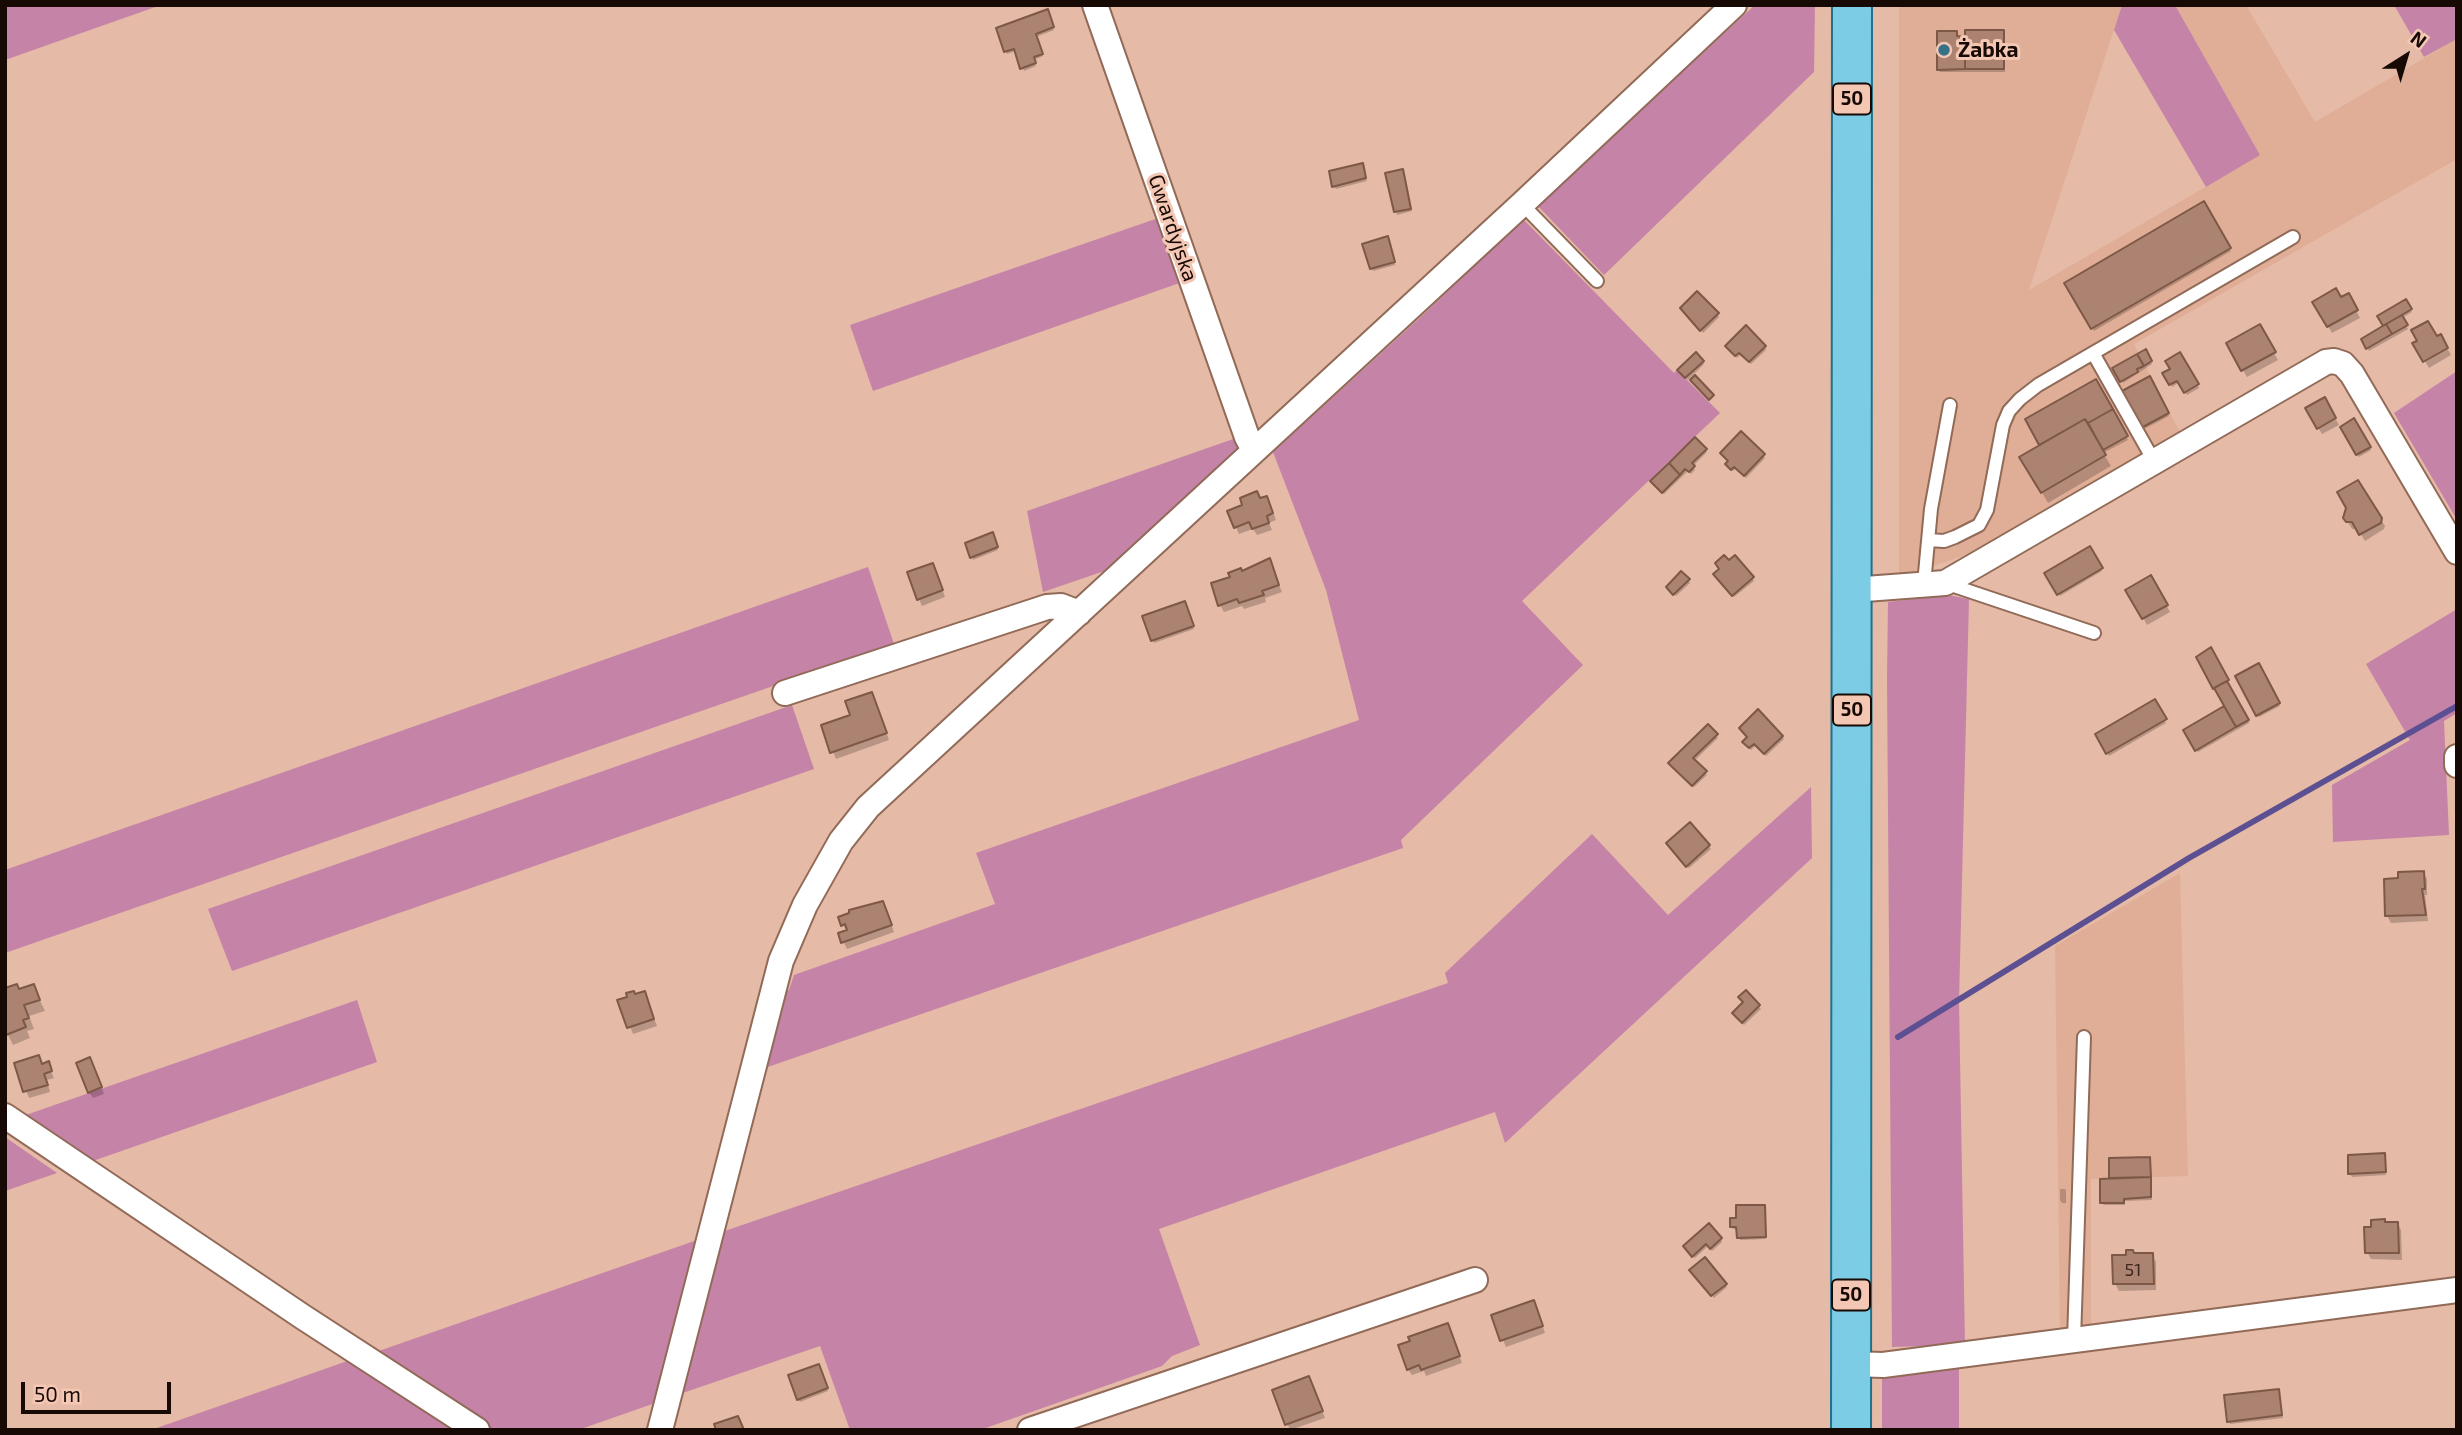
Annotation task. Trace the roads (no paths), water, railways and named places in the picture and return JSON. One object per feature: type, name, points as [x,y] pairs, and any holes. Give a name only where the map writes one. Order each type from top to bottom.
[{"type":"main road","name":"50","points":[[1851,1430],[1852,5]]},
{"type":"street","name":"Gwardyjska","points":[[1095,5],[1247,438],[1254,450]]},
{"type":"street","points":[[660,1430],[781,961],[805,905],[841,841],[869,807],[1734,5]]},
{"type":"street","points":[[1852,590],[1934,583],[2326,362],[2334,361],[2343,364],[2352,374],[2457,552]]},
{"type":"street","points":[[785,694],[1047,607],[1061,606],[1079,613]]},
{"type":"street","points":[[2457,757],[2457,765]]},
{"type":"street","points":[[5,1116],[303,1317],[477,1430]]},
{"type":"street","points":[[1030,1430],[1475,1280]]},
{"type":"street","points":[[1851,1364],[1883,1365],[2457,1290]]},
{"type":"lane","points":[[1522,204],[1597,281]]},
{"type":"lane","points":[[1928,540],[1944,541],[1979,525],[1987,510],[2003,425],[2009,411],[2038,384],[2293,237]]},
{"type":"lane","points":[[2094,352],[2154,461]]},
{"type":"lane","points":[[1950,405],[1928,540],[1934,583],[2094,633]]},
{"type":"lane","points":[[2074,1340],[2084,1037]]},
{"type":"waterway","points":[[1898,1037],[2189,858],[2457,706]]},
{"type":"place","name":"Żabka","points":[[1944,50]]}]
